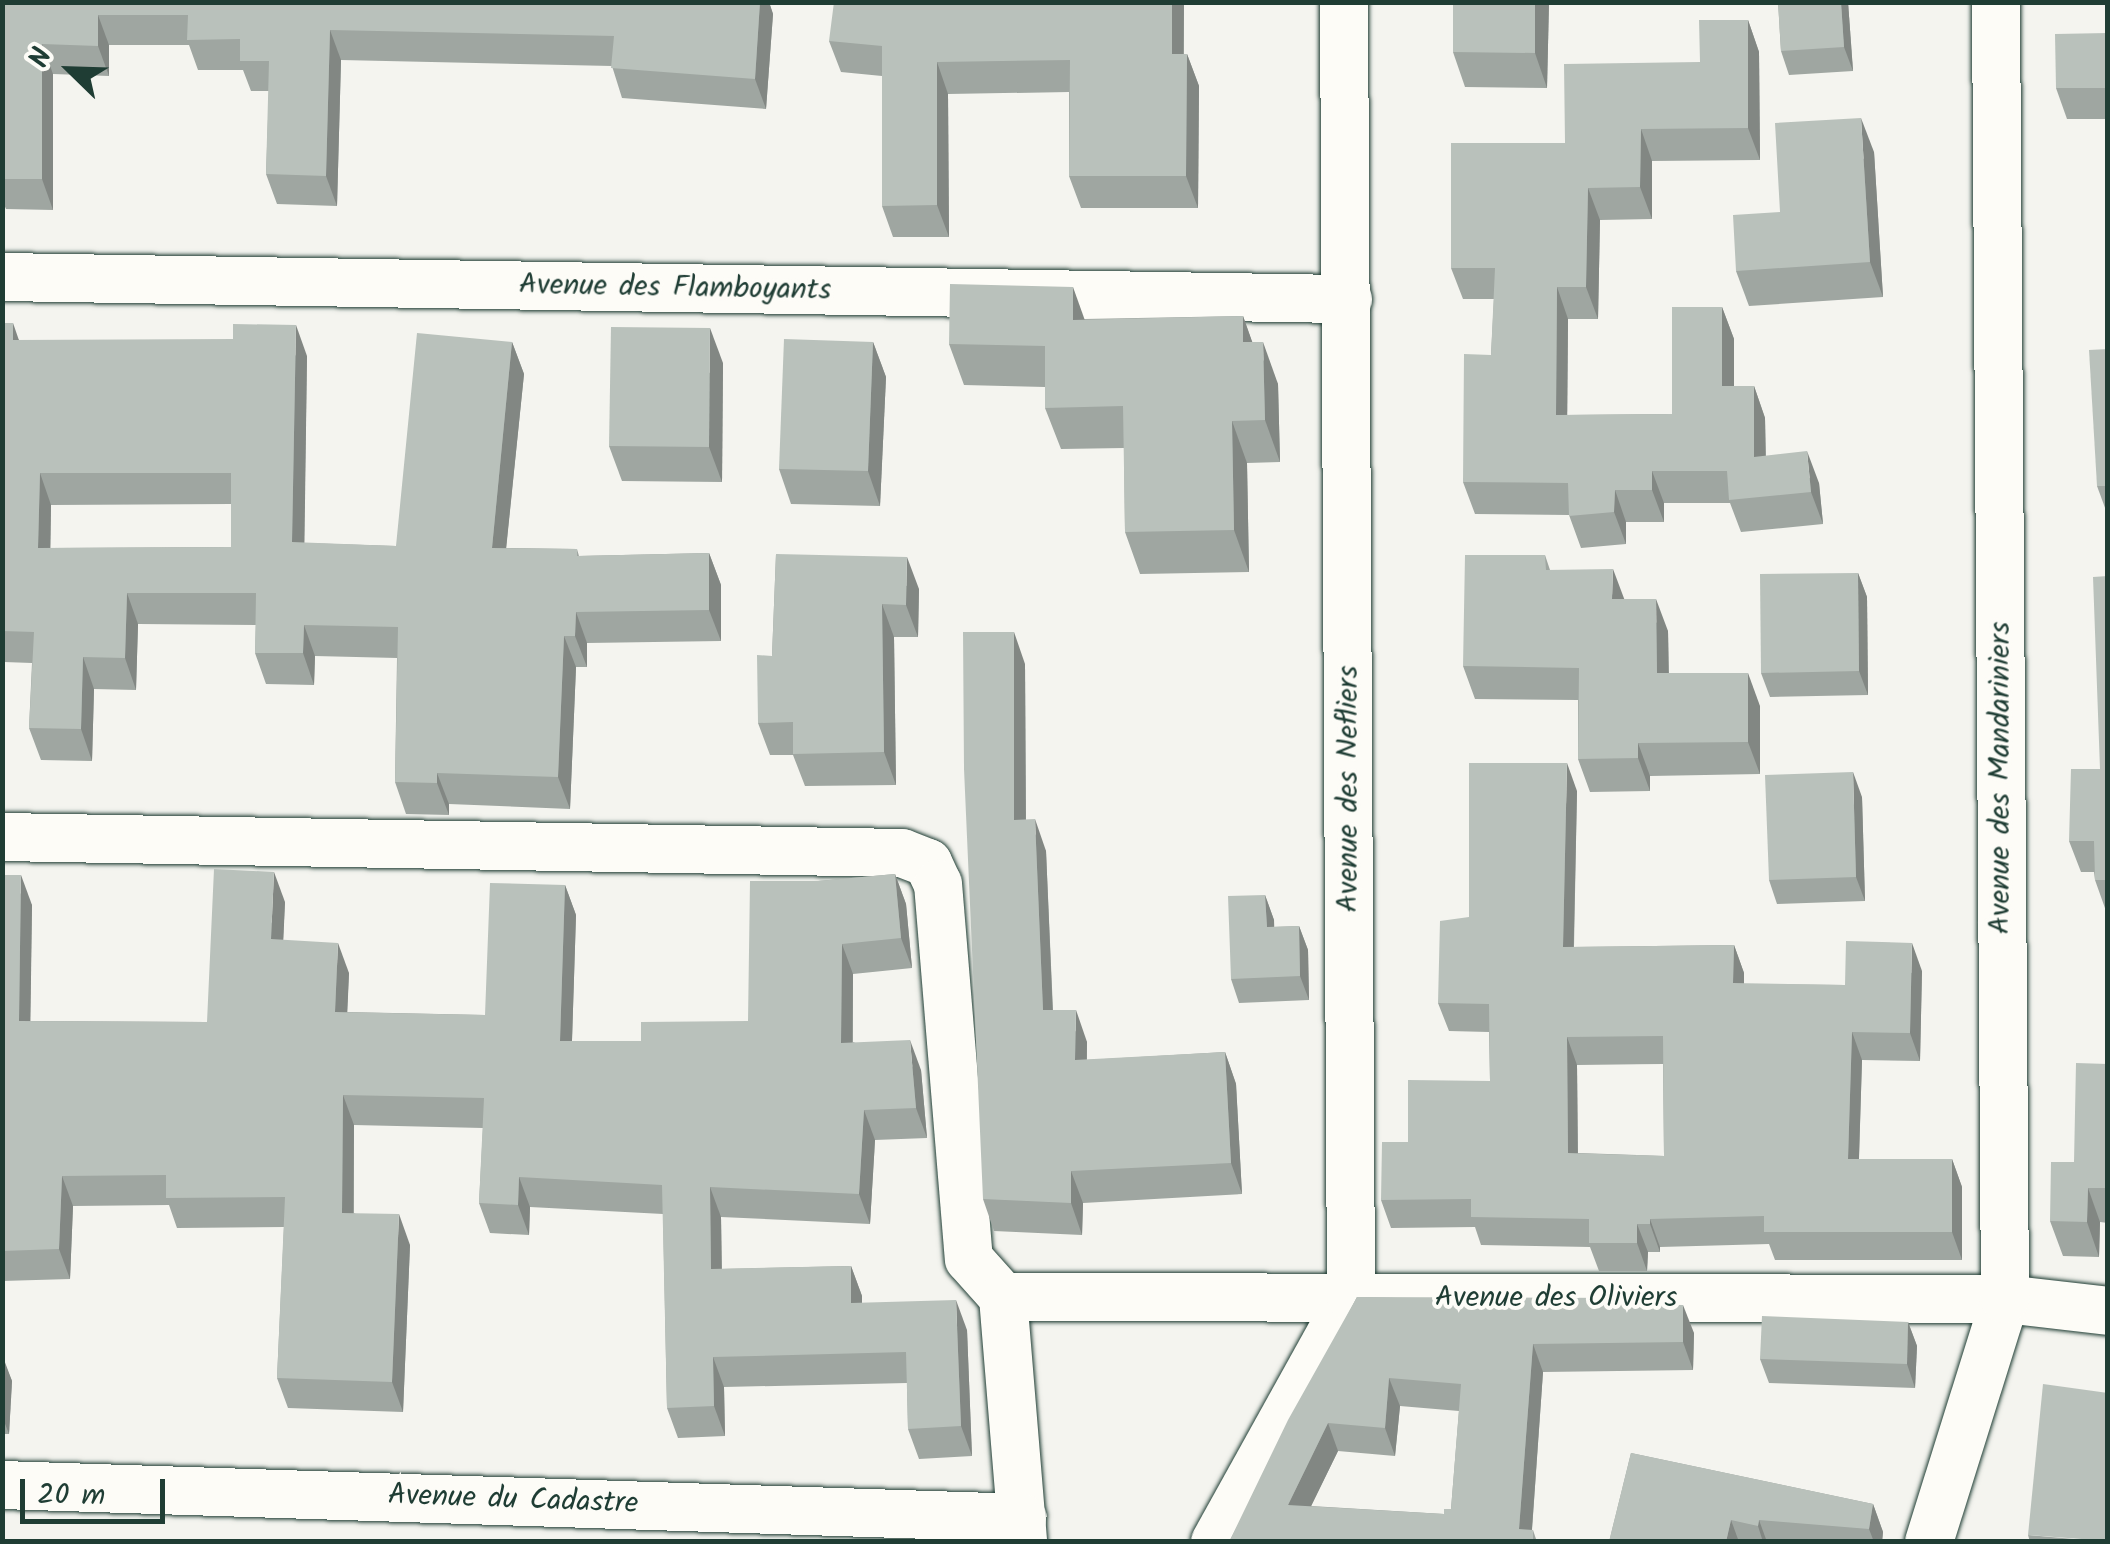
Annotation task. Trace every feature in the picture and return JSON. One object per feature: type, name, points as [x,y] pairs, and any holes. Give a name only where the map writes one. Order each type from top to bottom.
[{"type":"street","name":"Avenue des Nefliers","points":[[1215,1542],[1351,1297],[1344,2]]},
{"type":"street","name":"Avenue des Mandariniers","points":[[1930,1542],[2005,1299],[1996,2]]},
{"type":"street","name":"Avenue des Flamboyants","points":[[2,277],[1348,298]]},
{"type":"street","points":[[2,837],[902,853],[920,858],[933,871],[938,884],[970,1259],[1004,1297],[1023,1530]]},
{"type":"street","name":"Avenue des Oliviers","points":[[1004,1297],[2005,1299],[2108,1311]]},
{"type":"street","name":"Avenue du Cadastre","points":[[2,1485],[1023,1530]]},
{"type":"building","points":[[2,2],[760,2],[755,79],[611,68],[614,36],[330,30],[326,176],[266,174],[269,61],[240,61],[240,39],[187,40],[188,15],[98,15],[98,46],[42,44],[42,179],[2,179]]},
{"type":"building","points":[[834,2],[1172,2],[1172,54],[1187,54],[1186,176],[1069,176],[1070,60],[937,62],[937,205],[882,206],[882,46],[829,41]]},
{"type":"building","points":[[1453,2],[1535,2],[1535,53],[1453,52]]},
{"type":"building","points":[[1778,2],[1841,2],[1844,47],[1781,51]]},
{"type":"building","points":[[1699,20],[1748,20],[1748,128],[1641,129],[1640,187],[1588,188],[1586,287],[1557,287],[1556,415],[1672,414],[1672,307],[1722,307],[1722,386],[1754,386],[1754,457],[1807,451],[1811,492],[1729,500],[1727,471],[1652,471],[1652,490],[1615,490],[1614,512],[1569,516],[1568,483],[1463,482],[1464,354],[1491,355],[1495,268],[1451,268],[1451,143],[1565,143],[1564,64],[1700,62]]},
{"type":"building","points":[[2108,33],[2108,88],[2056,88],[2055,34]]},
{"type":"building","points":[[1861,118],[1870,262],[1736,271],[1733,215],[1780,212],[1775,123]]},
{"type":"building","points":[[950,284],[1073,287],[1073,320],[1243,316],[1243,342],[1263,342],[1265,420],[1232,421],[1234,530],[1125,532],[1123,406],[1045,408],[1045,346],[949,344]]},
{"type":"building","points":[[2,323],[13,323],[13,340],[233,339],[233,324],[296,325],[292,542],[396,546],[417,333],[512,342],[492,548],[577,549],[577,556],[709,553],[709,610],[576,612],[575,636],[564,636],[558,777],[437,773],[437,783],[395,782],[398,627],[304,625],[303,653],[255,653],[256,593],[127,593],[125,658],[83,657],[81,729],[29,728],[34,632],[2,631]],"holes":[[[40,473],[231,473],[231,547],[38,548]]]},
{"type":"building","points":[[611,327],[710,328],[709,447],[609,446]]},
{"type":"building","points":[[784,339],[873,342],[868,471],[779,469]]},
{"type":"building","points":[[2108,349],[2108,486],[2097,486],[2089,350]]},
{"type":"building","points":[[776,554],[907,557],[906,605],[882,604],[884,752],[793,754],[793,722],[758,723],[757,655],[772,656]]},
{"type":"building","points":[[1465,555],[1545,555],[1546,570],[1613,569],[1612,599],[1656,599],[1657,673],[1748,673],[1748,742],[1638,743],[1638,758],[1578,759],[1579,668],[1463,666]]},
{"type":"building","points":[[1858,573],[1859,671],[1761,673],[1760,574]]},
{"type":"building","points":[[2108,576],[2108,880],[2095,880],[2094,841],[2069,841],[2071,769],[2100,769],[2093,577]]},
{"type":"building","points":[[963,632],[1014,632],[1014,820],[1035,819],[1043,1010],[1076,1010],[1075,1060],[1225,1052],[1231,1163],[1071,1171],[1071,1203],[983,1199],[964,769]]},
{"type":"building","points":[[1469,763],[1567,763],[1563,947],[1734,945],[1733,983],[1845,985],[1846,941],[1912,943],[1910,1033],[1852,1032],[1848,1159],[1952,1159],[1952,1232],[1764,1232],[1764,1216],[1650,1219],[1650,1224],[1637,1224],[1637,1243],[1589,1243],[1589,1219],[1471,1217],[1471,1199],[1381,1200],[1382,1142],[1408,1142],[1408,1080],[1490,1081],[1489,1004],[1438,1003],[1440,921],[1469,917]],"holes":[[[1663,1036],[1664,1156],[1568,1153],[1567,1037]]]},
{"type":"building","points":[[1853,772],[1856,877],[1769,880],[1765,775]]},
{"type":"building","points":[[214,869],[274,872],[271,939],[338,943],[335,1012],[485,1015],[490,883],[565,885],[560,1041],[641,1041],[641,1022],[748,1021],[750,881],[818,881],[895,874],[901,938],[842,944],[841,1043],[910,1040],[916,1108],[864,1110],[859,1194],[710,1187],[711,1269],[851,1266],[851,1303],[956,1300],[961,1426],[908,1429],[906,1352],[713,1357],[714,1406],[667,1408],[662,1185],[519,1177],[518,1205],[479,1203],[484,1098],[343,1095],[342,1213],[399,1214],[392,1382],[277,1378],[285,1197],[166,1198],[166,1175],[62,1176],[59,1249],[2,1251],[2,875],[21,875],[19,1021],[207,1022]]},
{"type":"building","points":[[1265,895],[1267,927],[1299,926],[1300,976],[1231,979],[1228,896]]},
{"type":"building","points":[[2076,1063],[2108,1064],[2108,1188],[2088,1188],[2087,1222],[2050,1221],[2051,1162],[2074,1162]]},
{"type":"building","points":[[1357,1297],[1636,1298],[1635,1304],[1683,1305],[1683,1342],[1533,1344],[1519,1529],[1533,1530],[1533,1542],[1229,1542],[1288,1420]],"holes":[[[1389,1378],[1461,1384],[1451,1509],[1444,1509],[1444,1514],[1288,1505],[1328,1423],[1385,1428]]]},
{"type":"building","points":[[1762,1316],[1908,1322],[1907,1364],[1760,1359]]},
{"type":"building","points":[[2043,1384],[2108,1393],[2108,1541],[2028,1535]]},
{"type":"building","points":[[1631,1453],[1873,1504],[1869,1529],[1759,1520],[1758,1526],[1731,1520],[1726,1542],[1609,1542]]}]
